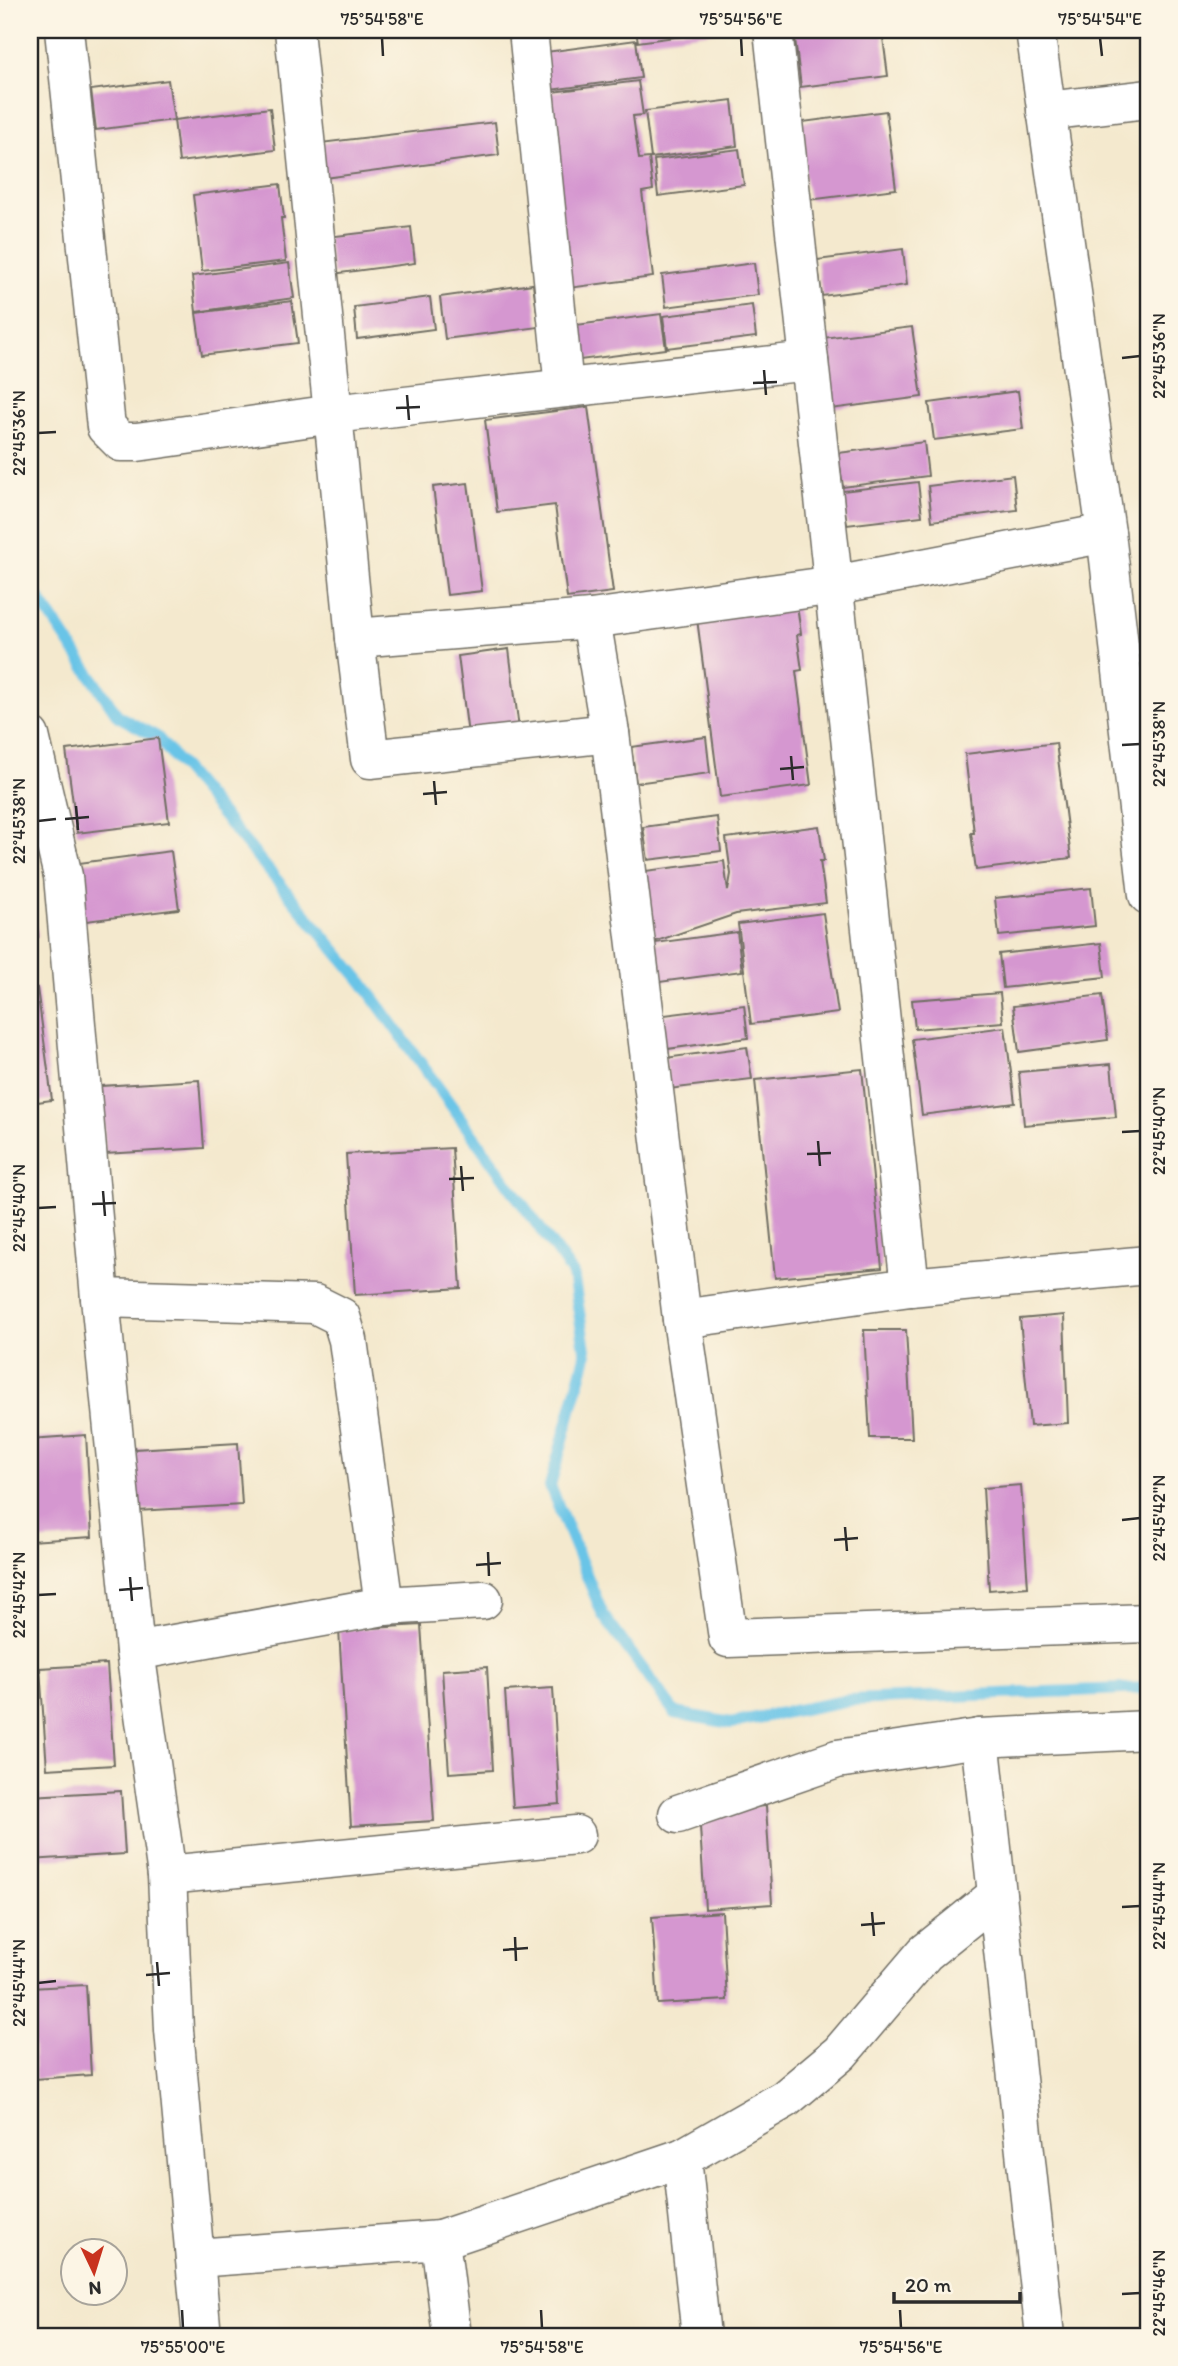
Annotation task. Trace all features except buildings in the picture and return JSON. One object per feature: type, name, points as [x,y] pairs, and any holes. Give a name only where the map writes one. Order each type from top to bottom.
[{"type":"street","points":[[64,30],[106,427],[121,442],[137,443],[333,414],[809,361]]},
{"type":"street","points":[[294,30],[355,638],[370,760],[610,733]]},
{"type":"street","points":[[528,30],[564,388]]},
{"type":"street","points":[[773,30],[910,1287]]},
{"type":"street","points":[[1035,30],[1107,533],[1148,895]]},
{"type":"street","points":[[1046,111],[1148,99]]},
{"type":"street","points":[[355,638],[591,619],[835,585],[1107,533]]},
{"type":"street","points":[[591,619],[610,733],[682,1319],[728,1638],[1148,1623]]},
{"type":"street","points":[[30,736],[63,876],[100,1298],[135,1651],[167,1875],[174,2030],[202,2336]]},
{"type":"street","points":[[682,1319],[910,1287],[1148,1265]]},
{"type":"street","points":[[100,1298],[315,1304],[341,1317],[348,1340],[384,1606]]},
{"type":"street","points":[[135,1651],[384,1606],[483,1600]]},
{"type":"street","points":[[678,1814],[837,1759],[980,1738],[1148,1730]]},
{"type":"street","points":[[980,1738],[1045,2336]]},
{"type":"street","points":[[167,1875],[576,1835]]},
{"type":"street","points":[[195,2258],[440,2239],[681,2158],[785,2099],[840,2053],[925,1953],[997,1895]]},
{"type":"street","points":[[681,2158],[701,2336]]},
{"type":"street","points":[[440,2239],[452,2336]]},
{"type":"waterway","points":[[30,585],[118,716],[157,737],[362,982],[573,1274],[586,1356],[550,1486],[603,1615],[675,1713],[731,1723],[849,1700],[1148,1688]]}]
